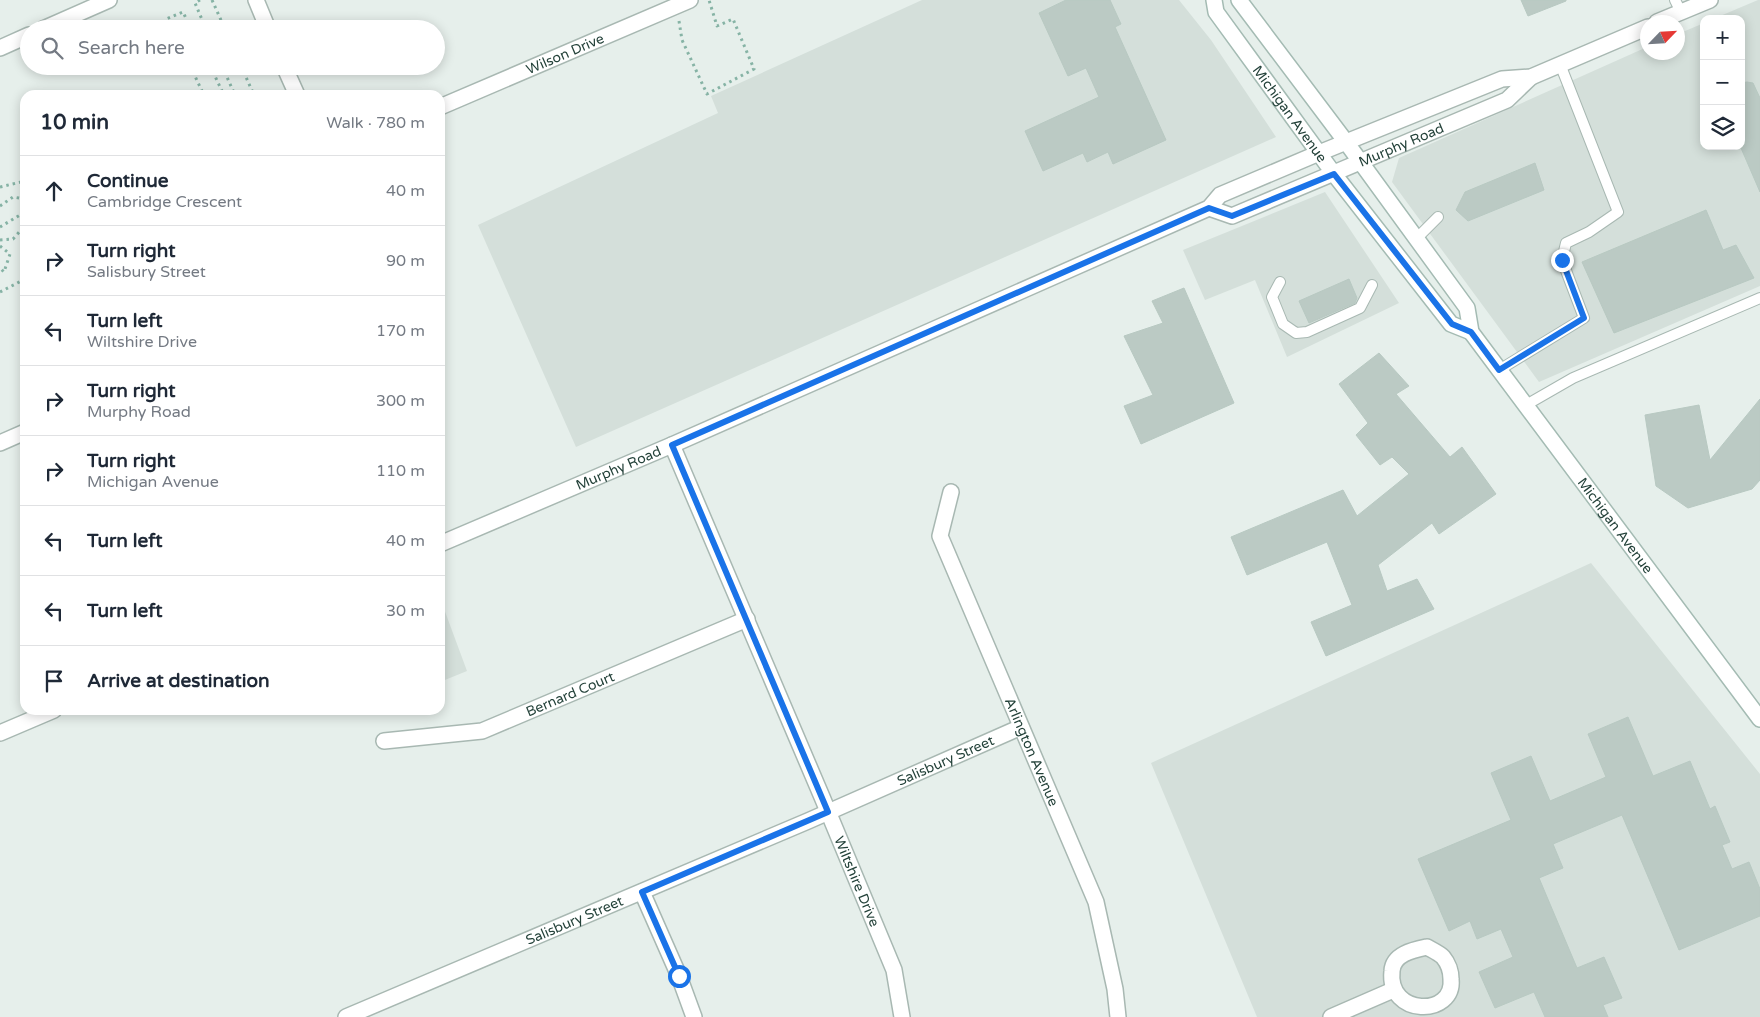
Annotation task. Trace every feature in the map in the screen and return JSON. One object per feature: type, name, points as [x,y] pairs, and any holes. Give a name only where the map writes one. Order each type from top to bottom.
[{"type":"street","points":[[63,20],[108,0]]},
{"type":"street","points":[[256,0],[264,20]]},
{"type":"street","name":"Michigan Avenue","points":[[1214,0],[1216,12],[1334,174],[1452,324],[1471,332]]},
{"type":"street","name":"Michigan Avenue","points":[[1239,0],[1346,142],[1467,308],[1471,332],[1759,716]]},
{"type":"street","points":[[1666,15],[1678,6],[1710,0]]},
{"type":"street","name":"Wilson Drive","points":[[445,105],[683,3]]},
{"type":"street","name":"Murphy Road","points":[[445,542],[672,445],[1209,208],[1220,195],[1502,79],[1531,76],[1640,30]]},
{"type":"street","points":[[0,48],[20,39]]},
{"type":"street","points":[[288,75],[295,90]]},
{"type":"street","name":"Murphy Road","points":[[1209,208],[1232,216],[1507,100],[1531,76]]},
{"type":"street","points":[[0,443],[20,434]]},
{"type":"street","name":"Wiltshire Drive","points":[[672,445],[894,970],[902,1017]]},
{"type":"street","name":"Arlington Avenue","points":[[951,492],[940,536],[1096,902],[1115,989],[1118,1017]]},
{"type":"street","name":"Bernard Court","points":[[384,741],[482,731],[747,619]]},
{"type":"street","points":[[0,733],[42,715]]},
{"type":"street","name":"Salisbury Street","points":[[346,1017],[642,892],[1021,727]]},
{"type":"street","points":[[642,892],[679,976],[694,1017]]},
{"type":"street","points":[[1427,947],[1443,957],[1450,971],[1452,984],[1448,997],[1441,1004],[1439,1011],[1413,1009],[1399,999],[1393,990],[1392,969],[1401,955],[1412,950],[1427,947]]},
{"type":"street","points":[[1331,1017],[1365,1010],[1393,990]]},
{"type":"lane","points":[[1499,370],[1584,318],[1562,260],[1566,243],[1589,232],[1618,212],[1560,64]]},
{"type":"lane","points":[[1416,239],[1438,217]]},
{"type":"lane","points":[[1280,282],[1272,297],[1283,324],[1296,333],[1307,332],[1360,308],[1372,285]]},
{"type":"lane","points":[[1526,405],[1573,378],[1760,298]]},
{"type":"path","points":[[200,0],[195,3],[202,20]]},
{"type":"path","points":[[212,0],[221,20]]},
{"type":"path","points":[[683,3],[682,40],[707,94],[754,69],[733,19],[717,26],[709,0]]},
{"type":"path","points":[[166,20],[183,12],[187,20]]},
{"type":"path","points":[[194,75],[202,90]]},
{"type":"path","points":[[214,75],[222,90]]},
{"type":"path","points":[[226,75],[233,90]]},
{"type":"path","points":[[245,75],[252,90]]},
{"type":"path","points":[[0,187],[20,182]]},
{"type":"path","points":[[0,206],[13,197],[20,198]]},
{"type":"path","points":[[0,227],[20,216]]},
{"type":"path","points":[[0,240],[13,239],[20,231]]},
{"type":"path","points":[[0,246],[10,254],[4,272],[0,268]]},
{"type":"path","points":[[0,292],[20,282]]},
{"type":"shaded area","points":[[922,0],[1179,0],[1211,40],[1276,137],[576,447],[478,225],[718,113],[711,96]]},
{"type":"shaded area","points":[[1760,0],[1760,286],[1539,382],[1392,182],[1399,158],[1640,50],[1640,60],[1685,60],[1685,31],[1700,25],[1700,150],[1745,150],[1745,15],[1722,15]]},
{"type":"shaded area","points":[[1325,192],[1399,303],[1287,357],[1255,280],[1205,300],[1183,250]]},
{"type":"shaded area","points":[[1591,563],[1760,774],[1760,1017],[1257,1017],[1151,763]]},
{"type":"shaded area","points":[[445,612],[467,671],[445,680]]},
{"type":"building","points":[[1066,0],[1110,0],[1121,24],[1115,27],[1166,140],[1113,164],[1108,152],[1087,162],[1083,153],[1043,171],[1025,131],[1099,97],[1086,68],[1068,76],[1039,13]]},
{"type":"building","points":[[1521,0],[1566,0],[1566,1],[1528,16]]},
{"type":"building","points":[[1745,82],[1753,83],[1760,98],[1760,192],[1742,150],[1745,150]]},
{"type":"building","points":[[1535,163],[1544,190],[1468,221],[1456,210],[1465,192]]},
{"type":"building","points":[[1706,210],[1723,250],[1736,245],[1754,278],[1614,333],[1582,262]]},
{"type":"building","points":[[1349,279],[1357,298],[1355,303],[1309,323],[1299,301]]},
{"type":"building","points":[[1184,288],[1234,403],[1141,444],[1124,406],[1153,395],[1124,336],[1163,323],[1152,301]]},
{"type":"building","points":[[1379,353],[1409,386],[1396,394],[1450,457],[1462,447],[1496,494],[1439,534],[1432,523],[1378,565],[1387,591],[1417,579],[1434,609],[1326,656],[1311,622],[1352,605],[1327,542],[1247,575],[1231,537],[1343,490],[1357,516],[1409,474],[1392,457],[1380,465],[1356,435],[1368,423],[1339,384]]},
{"type":"building","points":[[1760,399],[1760,480],[1752,489],[1688,508],[1656,486],[1645,415],[1699,405],[1710,460]]},
{"type":"building","points":[[1628,717],[1653,776],[1690,761],[1710,809],[1715,806],[1730,842],[1722,845],[1732,869],[1749,862],[1760,889],[1760,916],[1679,950],[1622,815],[1553,844],[1563,868],[1539,878],[1577,968],[1604,957],[1622,998],[1603,1005],[1608,1017],[1545,1017],[1534,992],[1495,1008],[1479,972],[1513,957],[1501,929],[1477,939],[1470,921],[1449,931],[1418,859],[1511,820],[1491,773],[1531,756],[1550,801],[1606,777],[1588,734]]},
{"type":"route","points":[[679,976],[642,892],[828,812],[672,445],[1209,208],[1232,216],[1334,174],[1452,324],[1471,332],[1499,370],[1584,318],[1562,260]]}]
